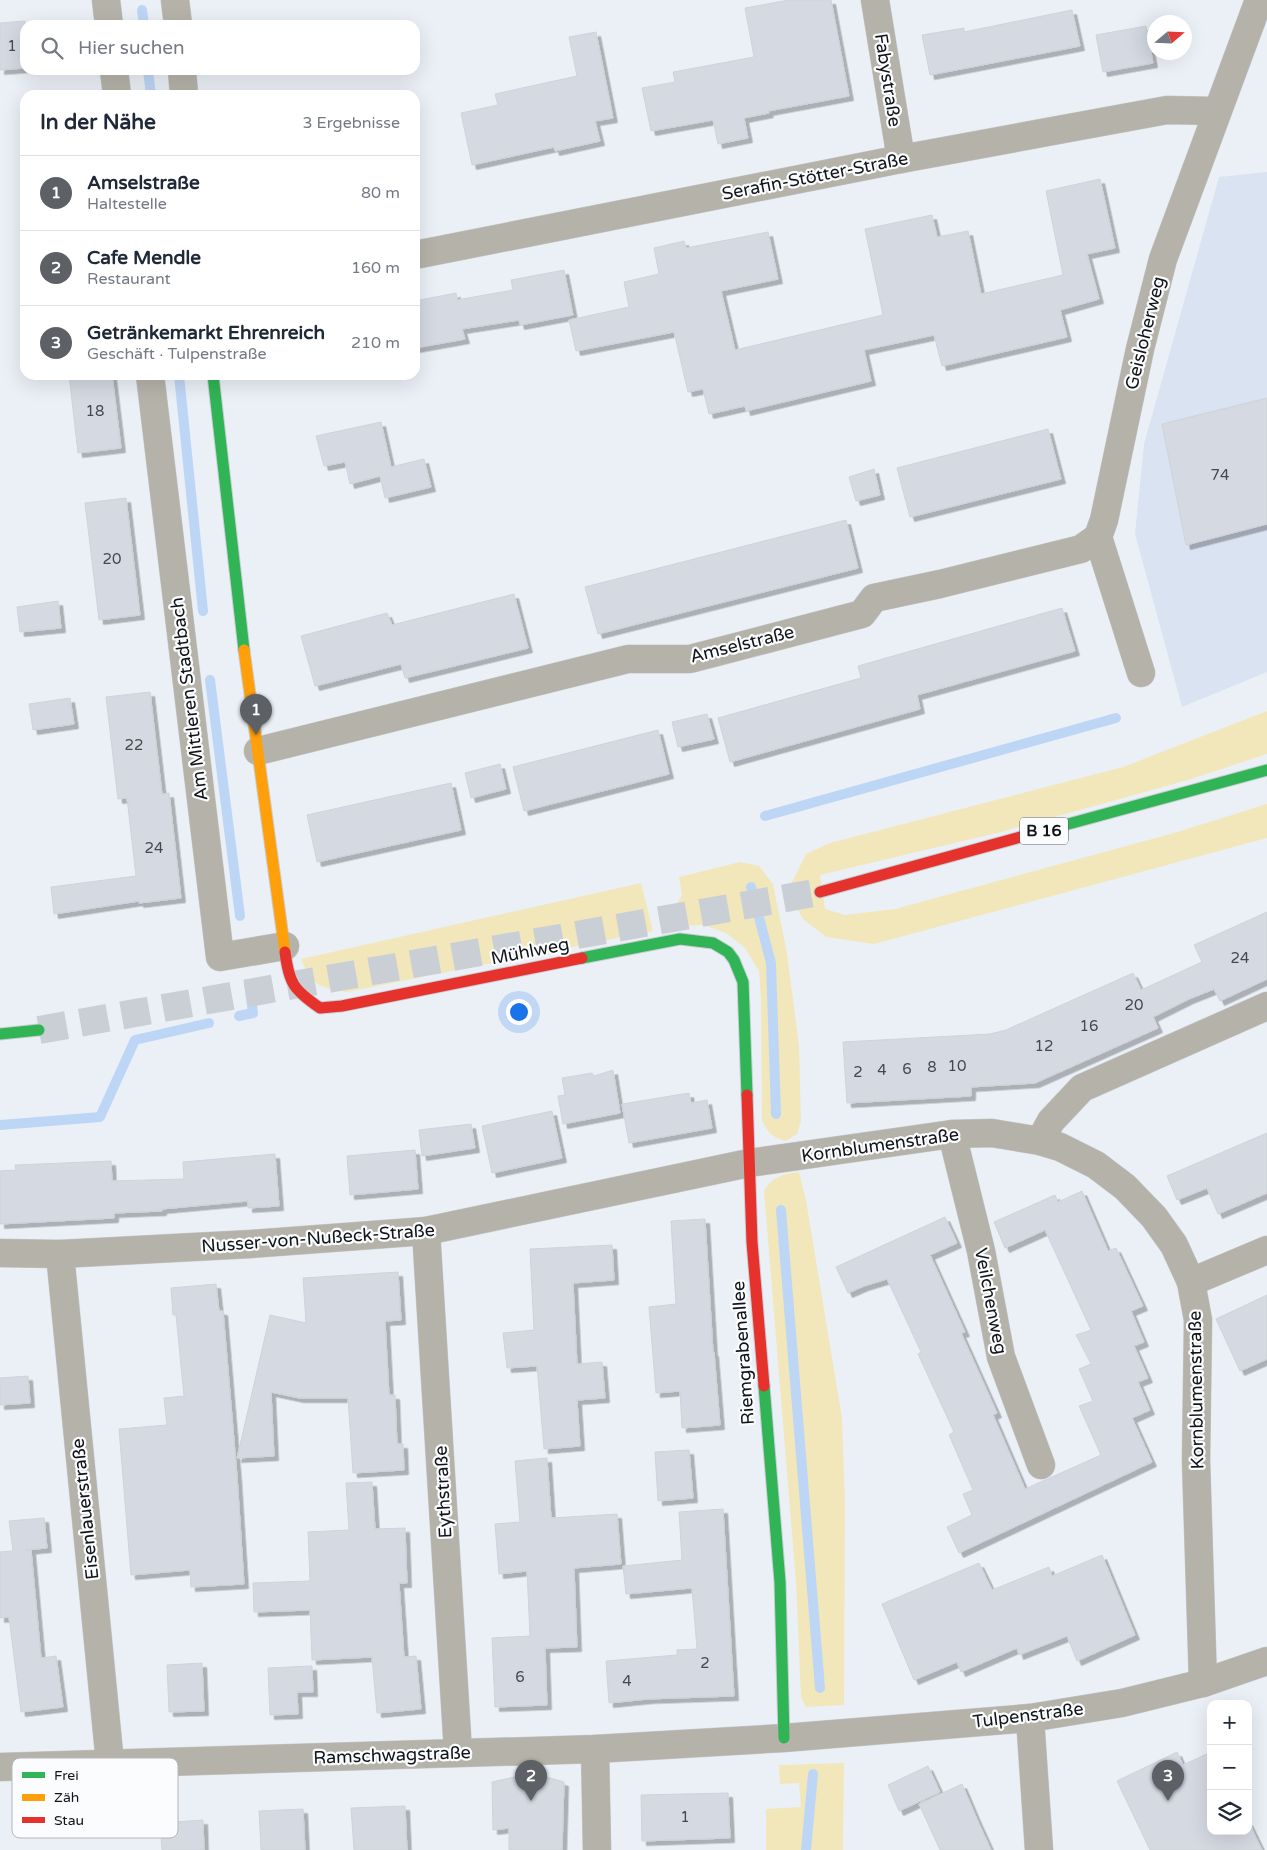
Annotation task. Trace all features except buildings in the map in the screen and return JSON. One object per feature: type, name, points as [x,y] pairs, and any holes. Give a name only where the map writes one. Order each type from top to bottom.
[{"type":"street","points":[[106,0],[108,20]]},
{"type":"street","points":[[175,0],[177,20]]},
{"type":"street","name":"Fabystraße","points":[[875,0],[901,159]]},
{"type":"street","name":"Geisloherweg","points":[[1098,536],[1104,520],[1140,348],[1163,259],[1258,0]]},
{"type":"street","points":[[115,75],[116,90]]},
{"type":"street","points":[[182,75],[184,90]]},
{"type":"street","name":"Serafin-Stötter-Straße","points":[[420,254],[901,159],[1167,110],[1216,112]]},
{"type":"street","name":"Am Mittleren Stadtbach","points":[[151,380],[220,957],[285,946]]},
{"type":"street","points":[[214,380],[237,599],[285,946]]},
{"type":"street","points":[[1098,536],[1141,673]]},
{"type":"street","name":"Amselstraße","points":[[258,751],[628,659],[690,659],[740,647],[862,614],[874,598],[940,584],[1081,549],[1098,536]]},
{"type":"street","name":"B 16","points":[[820,892],[1267,770]]},
{"type":"street","name":"Mühlweg","points":[[285,946],[288,974],[300,994],[320,1008],[342,1006],[680,940],[694,939],[713,942],[727,950],[738,966]]},
{"type":"street","name":"Riemgrabenallee","points":[[738,966],[743,982],[752,1242],[780,1582],[784,1738]]},
{"type":"street","points":[[1040,1141],[1051,1121],[1082,1088],[1267,1006]]},
{"type":"street","points":[[0,1034],[40,1030]]},
{"type":"street","name":"Kornblumenstraße","points":[[749,1163],[952,1134],[992,1133],[1040,1141],[1060,1147],[1096,1165],[1125,1187],[1154,1217],[1174,1245],[1191,1282],[1198,1320],[1196,1460],[1203,1683]]},
{"type":"street","name":"Veilchenweg","points":[[952,1134],[981,1251],[1001,1357],[1041,1465]]},
{"type":"street","name":"Nusser-von-Nußeck-Straße","points":[[0,1253],[60,1254],[426,1232],[749,1163]]},
{"type":"street","name":"Eythstraße","points":[[426,1232],[458,1752]]},
{"type":"street","points":[[1191,1282],[1267,1250]]},
{"type":"street","name":"Eisenlauerstraße","points":[[60,1254],[110,1758]]},
{"type":"street","name":"Tulpenstraße","points":[[784,1738],[1030,1718],[1122,1703],[1203,1683],[1267,1661]]},
{"type":"street","points":[[1030,1718],[1039,1850]]},
{"type":"street","name":"Ramschwagstraße","points":[[178,1761],[595,1749],[784,1738]]},
{"type":"street","points":[[595,1749],[597,1850]]},
{"type":"shaded area","points":[[1267,172],[1267,672],[1182,707],[1135,534],[1144,444],[1219,177]]},
{"type":"shaded area","points":[[1267,711],[1267,754],[1188,780],[1001,832],[820,875],[825,909],[845,915],[895,909],[1174,833],[1267,804],[1267,838],[874,944],[826,937],[803,919],[794,903],[791,884],[806,854],[830,843],[1123,767]]},
{"type":"shaded area","points":[[740,862],[759,866],[773,884],[787,953],[799,1046],[801,1121],[797,1134],[786,1141],[771,1134],[762,1121],[759,971],[745,948],[726,933],[703,925],[670,927],[666,910],[676,905],[682,895],[679,877]]},
{"type":"shaded area","points":[[641,883],[653,931],[347,992],[329,989],[318,984],[310,975],[301,959]]},
{"type":"shaded area","points":[[799,1172],[806,1200],[842,1418],[845,1501],[844,1705],[806,1707],[801,1697],[796,1583],[764,1191],[774,1179]]},
{"type":"shaded area","points":[[844,1763],[843,1850],[766,1850],[766,1809],[801,1807],[799,1783],[780,1784],[779,1765]]},
{"type":"waterway","points":[[142,10],[143,20]]},
{"type":"waterway","points":[[149,75],[150,90]]},
{"type":"waterway","points":[[180,380],[203,611]]},
{"type":"waterway","points":[[210,680],[240,916]]},
{"type":"waterway","points":[[765,816],[1116,718]]},
{"type":"waterway","points":[[751,887],[771,963],[776,1114]]},
{"type":"waterway","points":[[239,1016],[253,1013],[249,984]]},
{"type":"waterway","points":[[0,1125],[100,1117],[135,1040],[209,1023]]},
{"type":"waterway","points":[[781,1210],[820,1688]]},
{"type":"waterway","points":[[806,1850],[813,1774]]},
{"type":"tunnel","points":[[39,1030],[820,892]]},
{"type":"traffic: fast","points":[[214,380],[244,650]]},
{"type":"traffic: fast","points":[[1061,826],[1267,770]]},
{"type":"traffic: fast","points":[[582,958],[680,939],[713,943],[728,952],[734,960],[743,982],[747,1095]]},
{"type":"traffic: fast","points":[[0,1034],[39,1030]]},
{"type":"traffic: fast","points":[[764,1386],[780,1582],[784,1738]]},
{"type":"traffic: slow","points":[[244,650],[285,952]]},
{"type":"traffic: jam","points":[[820,892],[1061,826]]},
{"type":"traffic: jam","points":[[285,952],[288,972],[294,985],[304,996],[320,1008],[342,1006],[582,958]]},
{"type":"traffic: jam","points":[[747,1095],[752,1242],[764,1386]]},
{"type":"place","name":"Amselstraße","points":[[256,735]]},
{"type":"place","name":"Cafe Mendle","points":[[531,1801]]},
{"type":"place","name":"Getränkemarkt Ehrenreich","points":[[1168,1801]]}]
